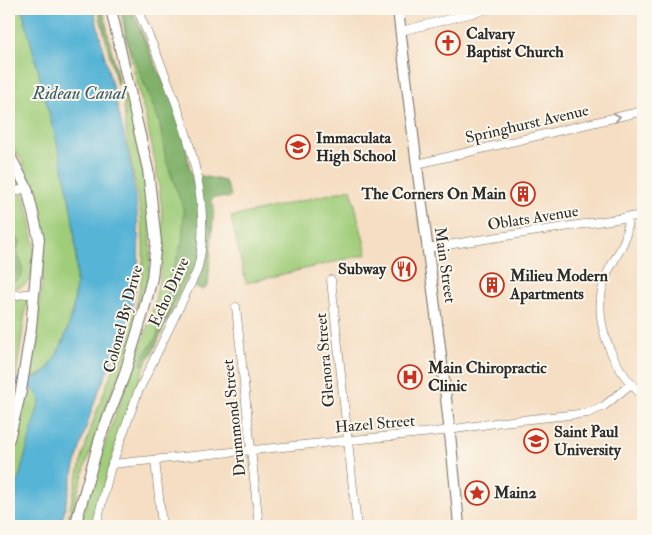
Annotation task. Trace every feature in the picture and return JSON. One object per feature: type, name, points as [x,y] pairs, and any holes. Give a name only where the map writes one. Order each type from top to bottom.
[{"type":"main road","name":"Colonel By Drive","points":[[75,526],[100,438],[124,376],[143,313],[152,278],[156,242],[148,170],[112,9]]},
{"type":"main road","name":"Main Street","points":[[398,9],[451,430],[459,526]]},
{"type":"main road","points":[[9,154],[27,188],[33,206],[39,239],[31,328],[21,391],[9,440]]},
{"type":"street","name":"Echo Drive","points":[[96,526],[112,464],[138,392],[197,271],[202,250],[202,211],[186,134],[164,70],[137,9]]},
{"type":"street","points":[[401,31],[489,9]]},
{"type":"street","name":"Springhurst Avenue","points":[[417,164],[643,111]]},
{"type":"street","points":[[9,193],[27,188]]},
{"type":"street","name":"Oblats Avenue","points":[[427,248],[643,215]]},
{"type":"street","points":[[627,218],[627,237],[603,286],[602,320],[615,361],[631,384],[643,396]]},
{"type":"street","name":"Glenora Street","points":[[331,280],[357,526]]},
{"type":"street","points":[[9,296],[34,293]]},
{"type":"street","name":"Drummond Street","points":[[236,307],[259,526]]},
{"type":"street","name":"Hazel Street","points":[[112,464],[451,430],[502,422],[588,413],[604,406],[631,384]]},
{"type":"street","points":[[155,460],[162,526]]},
{"type":"green space","points":[[9,9],[22,9],[62,164],[74,229],[75,293],[69,324],[58,352],[50,366],[43,373],[35,377],[29,377],[42,283],[45,238],[39,203],[23,163],[9,141]]},
{"type":"green space","points":[[98,9],[103,9],[119,85],[117,85]]},
{"type":"green space","points":[[120,9],[132,9],[174,109],[193,269],[146,363],[123,422],[92,526],[81,526],[90,489],[102,453],[151,316],[162,264],[163,219],[160,189],[148,128]]},
{"type":"green space","points":[[123,9],[130,9],[182,122],[190,171],[193,174],[225,181],[231,195],[229,198],[215,197],[211,201],[214,206],[208,286],[203,290],[196,287],[191,273],[184,281],[156,346],[142,366],[141,360],[157,336],[168,294],[169,279],[182,243],[184,211],[166,160],[159,121],[127,41]]},
{"type":"green space","points":[[126,91],[148,197],[151,240],[148,281],[138,322],[92,446],[69,526],[66,526],[76,480],[89,435],[133,318],[141,281],[143,239],[124,113],[124,92]]},
{"type":"green space","points":[[9,160],[20,181],[18,188],[9,190]]},
{"type":"green space","points":[[351,189],[367,254],[246,283],[231,217]]},
{"type":"green space","points":[[20,193],[24,195],[31,227],[34,266],[32,276],[27,283],[9,289],[9,196]]},
{"type":"green space","points":[[9,205],[14,214],[14,234],[20,242],[16,251],[22,270],[17,281],[9,281]]},
{"type":"green space","points":[[24,297],[27,300],[16,377],[9,378],[9,299]]},
{"type":"green space","points":[[32,388],[40,397],[39,405],[9,515],[9,459],[26,395]]},
{"type":"water","name":"Rideau Canal","points":[[22,9],[94,9],[127,149],[138,221],[139,257],[132,306],[96,398],[76,462],[61,526],[9,526],[9,515],[40,400],[35,391],[28,387],[9,389],[9,378],[39,377],[45,373],[52,363],[70,322],[75,291],[76,259],[74,226],[68,193]]},
{"type":"place","name":"Calvary Baptist Church","points":[[448,43]]},
{"type":"place","name":"Immaculata High School","points":[[298,147]]},
{"type":"place","name":"The Corners On Main","points":[[523,194]]},
{"type":"place","name":"Subway","points":[[404,269]]},
{"type":"place","name":"Milieu Modern Apartments","points":[[492,285]]},
{"type":"place","name":"Main Chiropractic Clinic","points":[[410,377]]},
{"type":"place","name":"Saint Paul University","points":[[536,441]]},
{"type":"place","name":"Main2","points":[[477,493]]}]
